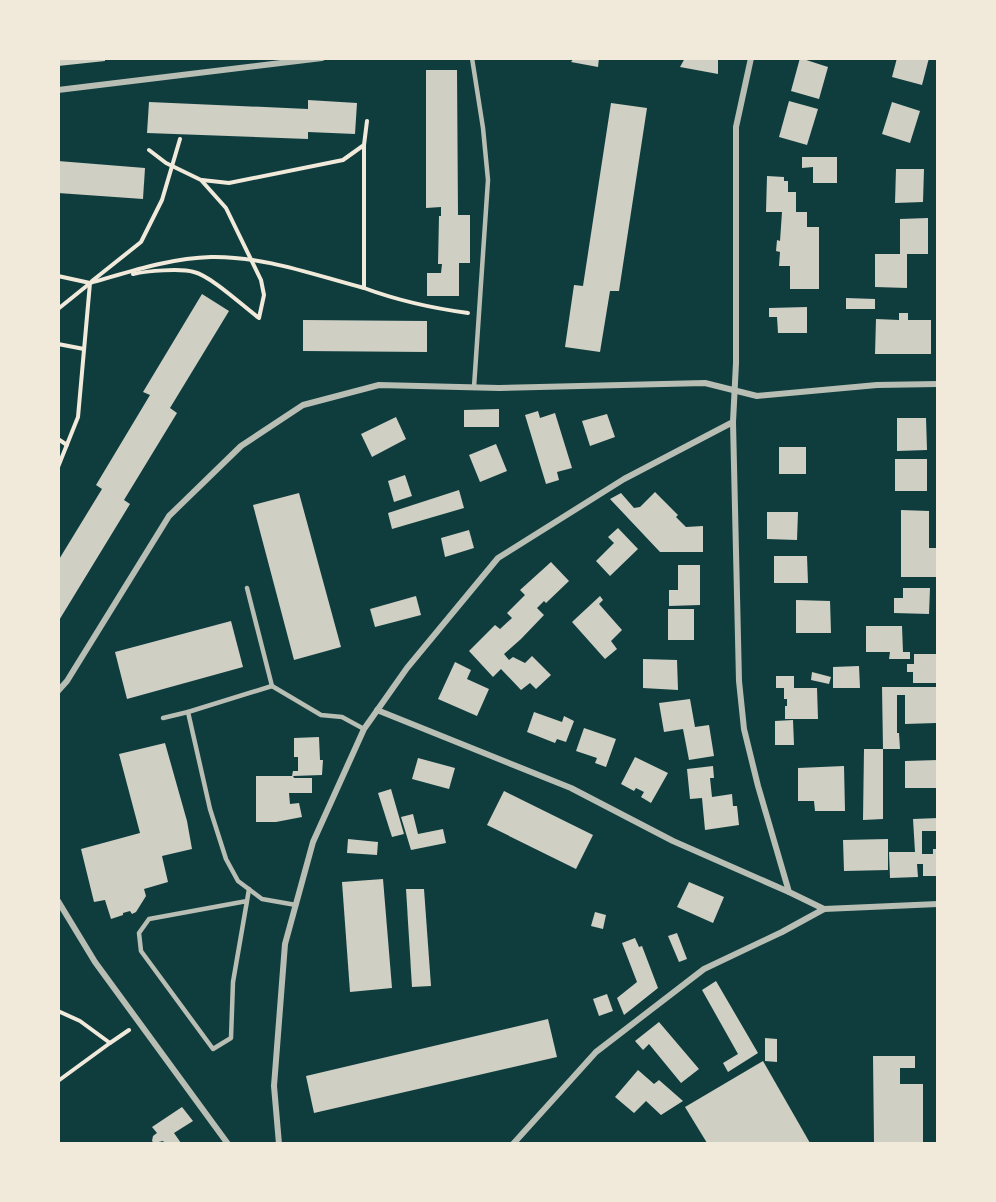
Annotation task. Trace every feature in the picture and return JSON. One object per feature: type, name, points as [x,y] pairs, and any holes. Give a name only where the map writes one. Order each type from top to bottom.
[{"type":"street","points":[[58,90],[322,58]]},
{"type":"street","points":[[751,58],[736,127],[736,363],[733,422],[739,681],[744,729],[789,892]]},
{"type":"street","points":[[58,691],[67,681],[169,516],[241,446],[303,405],[379,386],[474,387],[705,383],[757,396],[877,384],[938,384]]},
{"type":"street","points":[[279,1143],[274,1086],[285,944],[313,842],[364,729],[407,668],[498,558],[624,478],[733,422]]},
{"type":"street","points":[[377,710],[571,788],[673,841],[824,909]]},
{"type":"street","points":[[58,901],[95,962],[228,1143]]},
{"type":"street","points":[[513,1143],[596,1052],[704,969],[824,909],[938,904]]},
{"type":"lane","points":[[472,58],[483,128],[488,180],[474,387]]},
{"type":"lane","points":[[248,588],[272,686],[321,716],[342,717],[364,729]]},
{"type":"lane","points":[[164,718],[272,686]]},
{"type":"lane","points":[[188,712],[210,809],[226,859],[238,881],[262,899],[296,905]]},
{"type":"lane","points":[[247,902],[149,919],[140,933],[141,951],[213,1049],[231,1038],[233,982],[247,902],[249,889]]},
{"type":"path","points":[[364,288],[364,145],[368,121]]},
{"type":"path","points":[[58,309],[141,242],[162,200],[180,139]]},
{"type":"path","points":[[149,150],[171,165],[201,180],[229,183],[343,160],[364,145]]},
{"type":"path","points":[[58,276],[90,283],[148,271],[194,272],[223,290],[259,318],[264,295],[261,280],[226,208],[201,180]]},
{"type":"path","points":[[90,283],[164,263],[211,257],[251,260],[283,266],[364,288],[396,300],[479,314]]},
{"type":"path","points":[[58,467],[78,417],[90,283]]},
{"type":"path","points":[[58,344],[84,349]]},
{"type":"path","points":[[58,440],[67,445]]},
{"type":"path","points":[[58,1011],[80,1021],[110,1043]]},
{"type":"path","points":[[58,1081],[140,1023]]},
{"type":"building","points":[[58,58],[105,58],[105,61],[58,66]]},
{"type":"building","points":[[574,58],[599,58],[598,67],[571,62]]},
{"type":"building","points":[[685,58],[718,58],[718,74],[680,67]]},
{"type":"building","points":[[800,58],[828,67],[819,99],[791,91]]},
{"type":"building","points":[[897,58],[929,58],[922,85],[892,77]]},
{"type":"building","points":[[426,70],[457,70],[458,215],[470,215],[470,263],[459,263],[459,296],[427,296],[427,273],[441,273],[442,264],[438,264],[441,207],[426,208]]},
{"type":"building","points":[[308,100],[357,103],[355,134],[308,132],[308,139],[147,133],[149,102],[308,109]]},
{"type":"building","points":[[789,101],[818,109],[807,145],[779,137]]},
{"type":"building","points":[[892,102],[920,111],[910,143],[882,134]]},
{"type":"building","points":[[611,103],[647,108],[619,291],[610,291],[600,352],[565,347],[574,285],[583,286]]},
{"type":"building","points":[[802,157],[837,157],[837,183],[813,183],[813,167],[802,168]]},
{"type":"building","points":[[58,161],[145,168],[143,199],[58,193]]},
{"type":"building","points":[[896,169],[924,169],[923,202],[895,203]]},
{"type":"building","points":[[767,176],[784,177],[784,181],[788,181],[788,192],[796,192],[796,212],[807,212],[807,227],[819,227],[819,289],[790,289],[790,266],[779,266],[780,252],[776,251],[777,240],[780,241],[782,212],[766,212]]},
{"type":"building","points":[[928,218],[928,254],[907,254],[907,288],[875,287],[875,254],[900,254],[900,219]]},
{"type":"building","points":[[202,294],[229,311],[170,408],[177,413],[124,500],[130,504],[58,622],[58,561],[102,489],[96,485],[150,395],[143,392]]},
{"type":"building","points":[[846,298],[875,299],[875,309],[846,309]]},
{"type":"building","points":[[807,307],[807,333],[778,333],[777,317],[769,317],[769,308]]},
{"type":"building","points":[[899,313],[908,313],[908,320],[931,320],[931,354],[875,354],[876,319],[899,320]]},
{"type":"building","points":[[303,320],[427,321],[427,352],[303,351]]},
{"type":"building","points":[[499,409],[499,427],[464,427],[464,410]]},
{"type":"building","points":[[538,411],[540,418],[555,413],[572,468],[557,472],[559,480],[546,484],[525,415]]},
{"type":"building","points":[[607,414],[615,437],[590,446],[582,421]]},
{"type":"building","points":[[396,417],[406,439],[372,457],[361,434]]},
{"type":"building","points":[[897,418],[926,418],[927,450],[897,451]]},
{"type":"building","points":[[496,444],[507,471],[480,482],[469,455]]},
{"type":"building","points":[[779,447],[806,447],[806,474],[779,474]]},
{"type":"building","points":[[895,459],[927,459],[927,491],[895,491]]},
{"type":"building","points":[[405,475],[412,496],[394,502],[388,481]]},
{"type":"building","points":[[459,490],[464,508],[392,529],[388,513]]},
{"type":"building","points":[[655,492],[678,515],[676,517],[686,527],[703,526],[703,552],[660,552],[610,499],[621,493],[634,508],[640,507]]},
{"type":"building","points":[[299,493],[341,647],[294,660],[253,505]]},
{"type":"building","points":[[901,510],[929,511],[929,548],[936,548],[936,577],[901,577]]},
{"type":"building","points":[[767,512],[798,512],[797,540],[767,539]]},
{"type":"building","points":[[618,528],[638,549],[610,576],[596,561],[614,543],[608,537]]},
{"type":"building","points":[[469,530],[474,548],[445,557],[441,538]]},
{"type":"building","points":[[774,556],[807,556],[808,583],[774,583]]},
{"type":"building","points":[[551,562],[569,581],[546,603],[544,601],[537,608],[544,615],[504,654],[509,660],[513,657],[525,663],[532,656],[551,675],[536,689],[530,683],[521,690],[501,669],[493,677],[469,651],[495,625],[500,629],[512,618],[507,613],[525,595],[520,590]]},
{"type":"building","points":[[678,565],[700,565],[700,605],[669,606],[669,590],[678,590]]},
{"type":"building","points":[[903,588],[930,588],[929,614],[894,613],[894,598],[903,598]]},
{"type":"building","points":[[416,596],[421,615],[375,627],[370,609]]},
{"type":"building","points":[[600,596],[603,600],[599,604],[622,630],[611,641],[617,649],[605,659],[572,622]]},
{"type":"building","points":[[796,600],[830,601],[831,633],[796,633]]},
{"type":"building","points":[[668,609],[694,609],[694,640],[668,640]]},
{"type":"building","points":[[231,621],[243,667],[127,699],[115,652]]},
{"type":"building","points":[[866,626],[902,626],[903,652],[910,652],[910,659],[889,659],[890,652],[866,652]]},
{"type":"building","points":[[914,654],[938,654],[938,683],[913,683],[913,672],[907,672],[907,664],[914,664]]},
{"type":"building","points":[[643,659],[677,660],[678,690],[643,688]]},
{"type":"building","points":[[455,662],[471,670],[467,679],[489,689],[477,716],[438,699]]},
{"type":"building","points":[[859,666],[860,688],[833,688],[833,667]]},
{"type":"building","points":[[812,672],[831,677],[829,684],[811,680]]},
{"type":"building","points":[[776,676],[794,676],[794,688],[817,688],[818,719],[785,719],[787,699],[784,699],[784,688],[776,688]]},
{"type":"building","points":[[882,687],[936,687],[936,723],[905,724],[905,695],[897,695],[897,733],[899,733],[900,749],[883,749]]},
{"type":"building","points":[[690,699],[695,727],[709,725],[714,756],[689,760],[683,729],[664,732],[659,703]]},
{"type":"building","points":[[534,712],[562,722],[564,716],[574,721],[566,742],[557,739],[555,743],[527,732]]},
{"type":"building","points":[[793,720],[794,745],[775,745],[775,721]]},
{"type":"building","points":[[584,728],[616,739],[606,767],[595,763],[597,758],[576,751]]},
{"type":"building","points":[[319,737],[320,760],[323,760],[322,775],[293,776],[294,778],[312,778],[312,793],[289,793],[290,804],[299,803],[302,817],[276,822],[256,822],[256,776],[292,776],[293,771],[298,771],[298,757],[294,757],[294,738]]},
{"type":"building","points":[[165,743],[187,821],[192,849],[162,856],[168,882],[144,889],[146,896],[136,912],[132,914],[130,911],[111,919],[105,900],[94,902],[81,849],[140,833],[119,754]]},
{"type":"building","points":[[864,749],[883,749],[883,819],[863,820]]},
{"type":"building","points":[[635,757],[668,773],[651,803],[641,797],[644,792],[636,788],[634,791],[621,784]]},
{"type":"building","points":[[418,758],[455,768],[449,789],[412,779]]},
{"type":"building","points":[[938,760],[938,788],[905,788],[905,761]]},
{"type":"building","points":[[713,766],[714,778],[710,778],[712,797],[732,794],[733,806],[737,806],[739,825],[705,830],[702,798],[690,799],[687,769]]},
{"type":"building","points":[[844,766],[845,811],[815,811],[814,801],[798,801],[798,768]]},
{"type":"building","points":[[391,789],[404,834],[392,837],[378,793]]},
{"type":"building","points":[[504,791],[593,835],[576,869],[487,825]]},
{"type":"building","points":[[413,814],[418,834],[443,829],[446,843],[411,850],[401,817]]},
{"type":"building","points":[[938,818],[938,831],[922,831],[922,854],[933,854],[933,849],[938,849],[938,876],[923,876],[923,864],[917,864],[918,877],[890,878],[889,852],[915,852],[913,819]]},
{"type":"building","points":[[348,839],[378,842],[377,855],[347,853]]},
{"type":"building","points":[[888,839],[888,870],[844,871],[843,840]]},
{"type":"building","points":[[383,879],[392,988],[350,992],[342,882]]},
{"type":"building","points":[[689,882],[724,897],[713,923],[677,907]]},
{"type":"building","points":[[406,889],[424,889],[431,986],[412,987]]},
{"type":"building","points":[[595,912],[606,915],[603,929],[591,926]]},
{"type":"building","points":[[677,933],[687,959],[679,962],[668,936]]},
{"type":"building","points":[[635,938],[639,947],[642,946],[658,988],[624,1015],[617,998],[637,982],[622,943]]},
{"type":"building","points":[[716,981],[758,1053],[728,1072],[723,1063],[738,1054],[702,990]]},
{"type":"building","points":[[607,994],[613,1011],[599,1016],[593,999]]},
{"type":"building","points":[[548,1019],[557,1057],[314,1113],[306,1076]]},
{"type":"building","points":[[659,1022],[699,1069],[681,1083],[649,1044],[643,1050],[635,1041]]},
{"type":"building","points":[[765,1038],[777,1039],[777,1062],[765,1061]]},
{"type":"building","points":[[873,1056],[915,1056],[915,1068],[900,1068],[900,1084],[923,1084],[923,1143],[874,1143]]},
{"type":"building","points":[[763,1061],[810,1143],[707,1143],[685,1107]]},
{"type":"building","points":[[638,1070],[654,1084],[659,1080],[683,1101],[661,1115],[646,1101],[634,1113],[615,1097]]},
{"type":"building","points":[[182,1107],[193,1121],[174,1133],[181,1143],[163,1141],[154,1143],[153,1136],[157,1133],[152,1127]]}]
